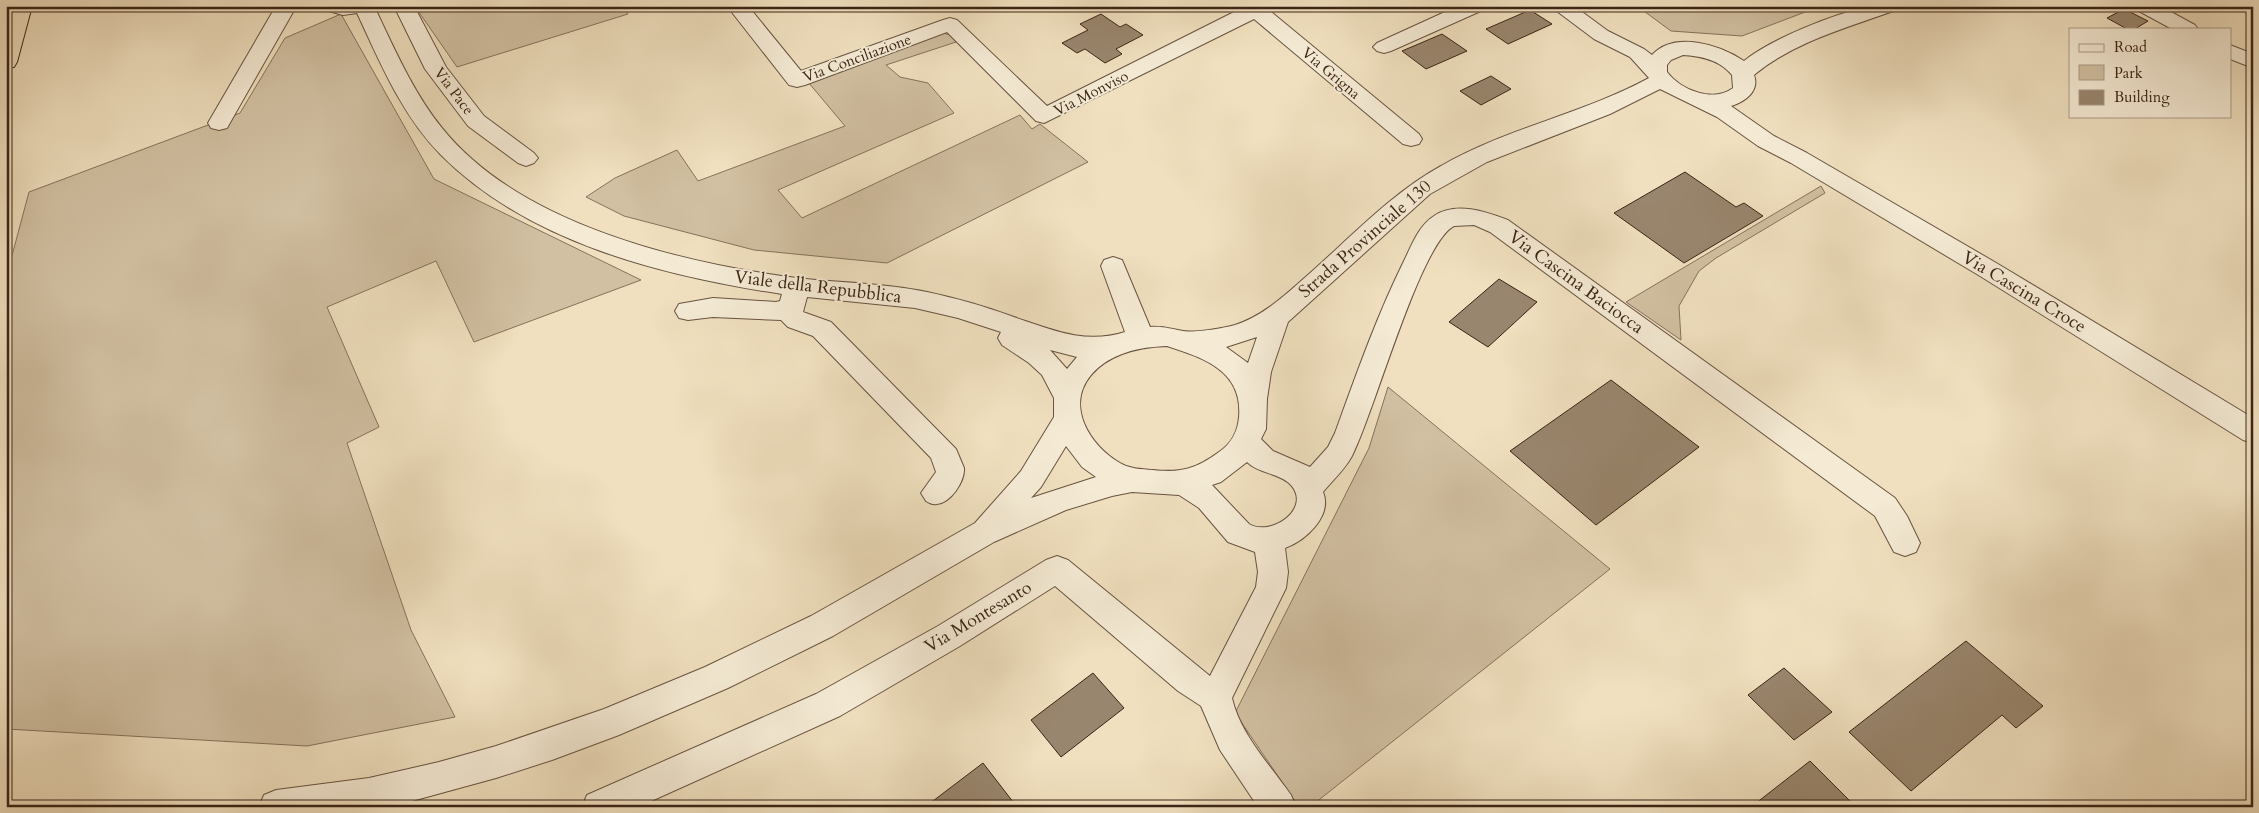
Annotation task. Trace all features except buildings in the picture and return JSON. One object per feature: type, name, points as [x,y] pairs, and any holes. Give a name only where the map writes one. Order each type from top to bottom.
[{"type":"highway","points":[[6,62],[22,6]]},
{"type":"street","points":[[332,6],[343,9],[363,6]]},
{"type":"street","name":"Viale della Repubblica","points":[[363,6],[393,69],[432,128],[467,167],[526,208],[584,235],[661,260],[734,278],[793,299],[889,294],[938,304],[1054,342],[1090,348],[1131,340]]},
{"type":"street","name":"Via Pace","points":[[404,6],[436,69],[476,121],[526,158]]},
{"type":"street","name":"Via Conciliazione","points":[[737,6],[797,80],[950,24]]},
{"type":"street","points":[[1384,47],[1476,6]]},
{"type":"street","points":[[1560,6],[1586,25],[1637,53],[1667,86],[1694,99]]},
{"type":"street","name":"Strada Provinciale 130","points":[[1191,340],[1217,339],[1242,333],[1277,316],[1422,188],[1442,174],[1494,150],[1597,112],[1656,98],[1728,100],[1761,58],[1791,42],[1889,6]]},
{"type":"street","points":[[2144,6],[2186,28]]},
{"type":"street","points":[[219,123],[286,7]]},
{"type":"street","name":"Via Monviso","points":[[950,24],[1044,116],[1253,8]]},
{"type":"street","name":"Via Grigna","points":[[1253,8],[1411,139]]},
{"type":"street","points":[[1586,25],[1632,39],[1680,49]]},
{"type":"street","name":"Strada Provinciale 130","points":[[1720,55],[1791,42]]},
{"type":"street","name":"Strada Provinciale 130","points":[[1597,112],[1658,75],[1662,56],[1680,49],[1693,49],[1720,55],[1729,60],[1743,82]]},
{"type":"street","points":[[2232,52],[2253,62]]},
{"type":"street","name":"Via Cascina Croce","points":[[1743,82],[1748,108],[1759,125],[1794,155]]},
{"type":"street","name":"Via Cascina Croce","points":[[1694,99],[1724,112],[1766,141],[1794,155],[1989,270],[2253,432]]},
{"type":"street","name":"Via Cascina Baciocca","points":[[1300,480],[1331,464],[1340,454],[1394,306],[1428,237],[1443,221],[1476,217],[1499,226],[1885,507],[1897,525],[1905,543]]},
{"type":"street","points":[[1113,266],[1135,327],[1131,340]]},
{"type":"street","points":[[688,311],[714,306],[770,313],[793,299],[795,321],[822,329],[941,450],[951,465],[951,473],[936,493]]},
{"type":"street","name":"Viale della Repubblica","points":[[964,312],[1041,357],[1060,376],[1067,409]]},
{"type":"street","name":"Strada Provinciale 130","points":[[1254,398],[1258,372],[1277,316]]},
{"type":"street","points":[[983,533],[1031,479],[1067,409],[1073,380],[1085,365],[1100,352],[1131,340],[1167,336],[1191,340],[1213,349],[1232,362],[1246,379],[1254,398],[1254,420],[1247,442],[1226,465],[1211,474],[1181,482],[1152,484],[1131,480],[1107,470],[1088,456],[1074,439],[1067,409]]},
{"type":"street","points":[[1181,482],[1199,491],[1212,502],[1232,528],[1246,537],[1269,540],[1290,533],[1303,522],[1309,513],[1300,480],[1265,461],[1247,442]]},
{"type":"street","points":[[276,807],[380,792],[493,764],[592,730],[710,682],[807,634],[983,533],[1092,487],[1131,480]]},
{"type":"street","points":[[1269,540],[1273,572],[1271,588],[1216,697],[1220,716],[1228,731],[1279,807]]},
{"type":"street","name":"Via Montesanto","points":[[599,807],[828,705],[949,636],[1056,569],[1189,681],[1216,697]]},
{"type":"green space","points":[[419,6],[622,6],[628,14],[457,67],[416,8]]},
{"type":"green space","points":[[1637,6],[1821,6],[1742,36],[1671,31]]},
{"type":"green space","points":[[341,14],[434,179],[641,280],[474,342],[436,261],[327,307],[379,427],[347,443],[411,630],[455,717],[307,746],[6,729],[6,278],[29,192],[240,113],[285,38]]},
{"type":"green space","points":[[943,33],[950,35],[956,42],[886,65],[900,77],[928,83],[954,113],[778,190],[802,218],[1020,115],[1032,129],[1040,124],[1088,162],[887,263],[754,250],[624,216],[586,197],[615,178],[677,150],[698,181],[845,126],[808,82]]},
{"type":"green space","points":[[1821,186],[1825,193],[1716,258],[1699,271],[1679,306],[1681,340],[1626,302]]},
{"type":"green space","points":[[1388,387],[1610,569],[1310,807],[1299,807],[1235,713],[1369,448]]}]
